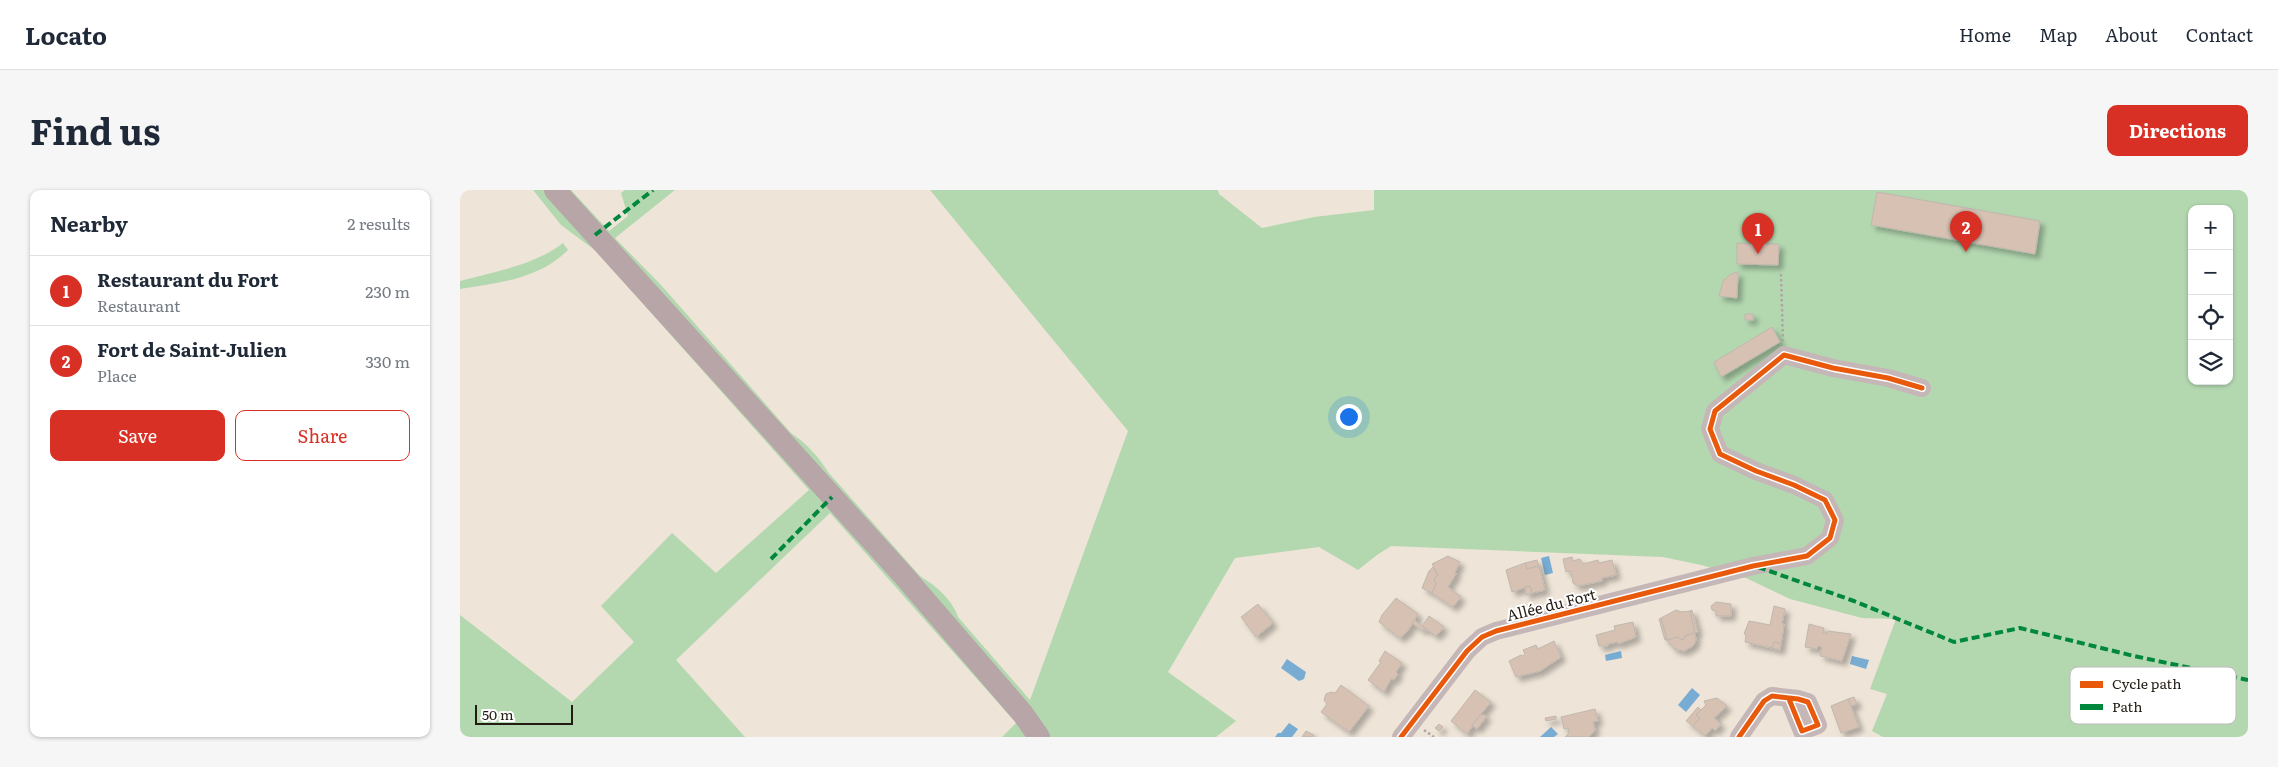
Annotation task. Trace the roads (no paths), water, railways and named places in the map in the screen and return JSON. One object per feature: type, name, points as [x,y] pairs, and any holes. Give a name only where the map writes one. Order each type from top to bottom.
[{"type":"main road","points":[[555,190],[928,604],[1023,714],[1039,737]]},
{"type":"street","name":"Allée du Fort","points":[[1401,737],[1467,651],[1482,637],[1496,630],[1753,566],[1807,556],[1830,538],[1835,520],[1824,500],[1794,484],[1756,471],[1720,454],[1710,428],[1715,411],[1784,355],[1833,368],[1888,378],[1922,388]]},
{"type":"street","points":[[1739,737],[1764,701],[1772,696],[1782,696],[1789,699]]},
{"type":"water","points":[[1549,556],[1553,573],[1545,575],[1541,558]]},
{"type":"water","points":[[1621,651],[1622,658],[1606,661],[1605,655]]},
{"type":"water","points":[[1852,656],[1869,660],[1866,669],[1850,664]]},
{"type":"water","points":[[1287,659],[1306,672],[1304,679],[1299,681],[1281,668]]},
{"type":"water","points":[[1692,688],[1700,695],[1686,712],[1678,705]]},
{"type":"water","points":[[1289,723],[1298,729],[1292,737],[1275,737],[1278,733],[1281,733]]},
{"type":"water","points":[[1551,727],[1558,734],[1554,737],[1540,737]]},
{"type":"place","name":"Fort de Saint-Julien","points":[[1966,252]]},
{"type":"place","name":"Restaurant du Fort","points":[[1758,254]]}]
